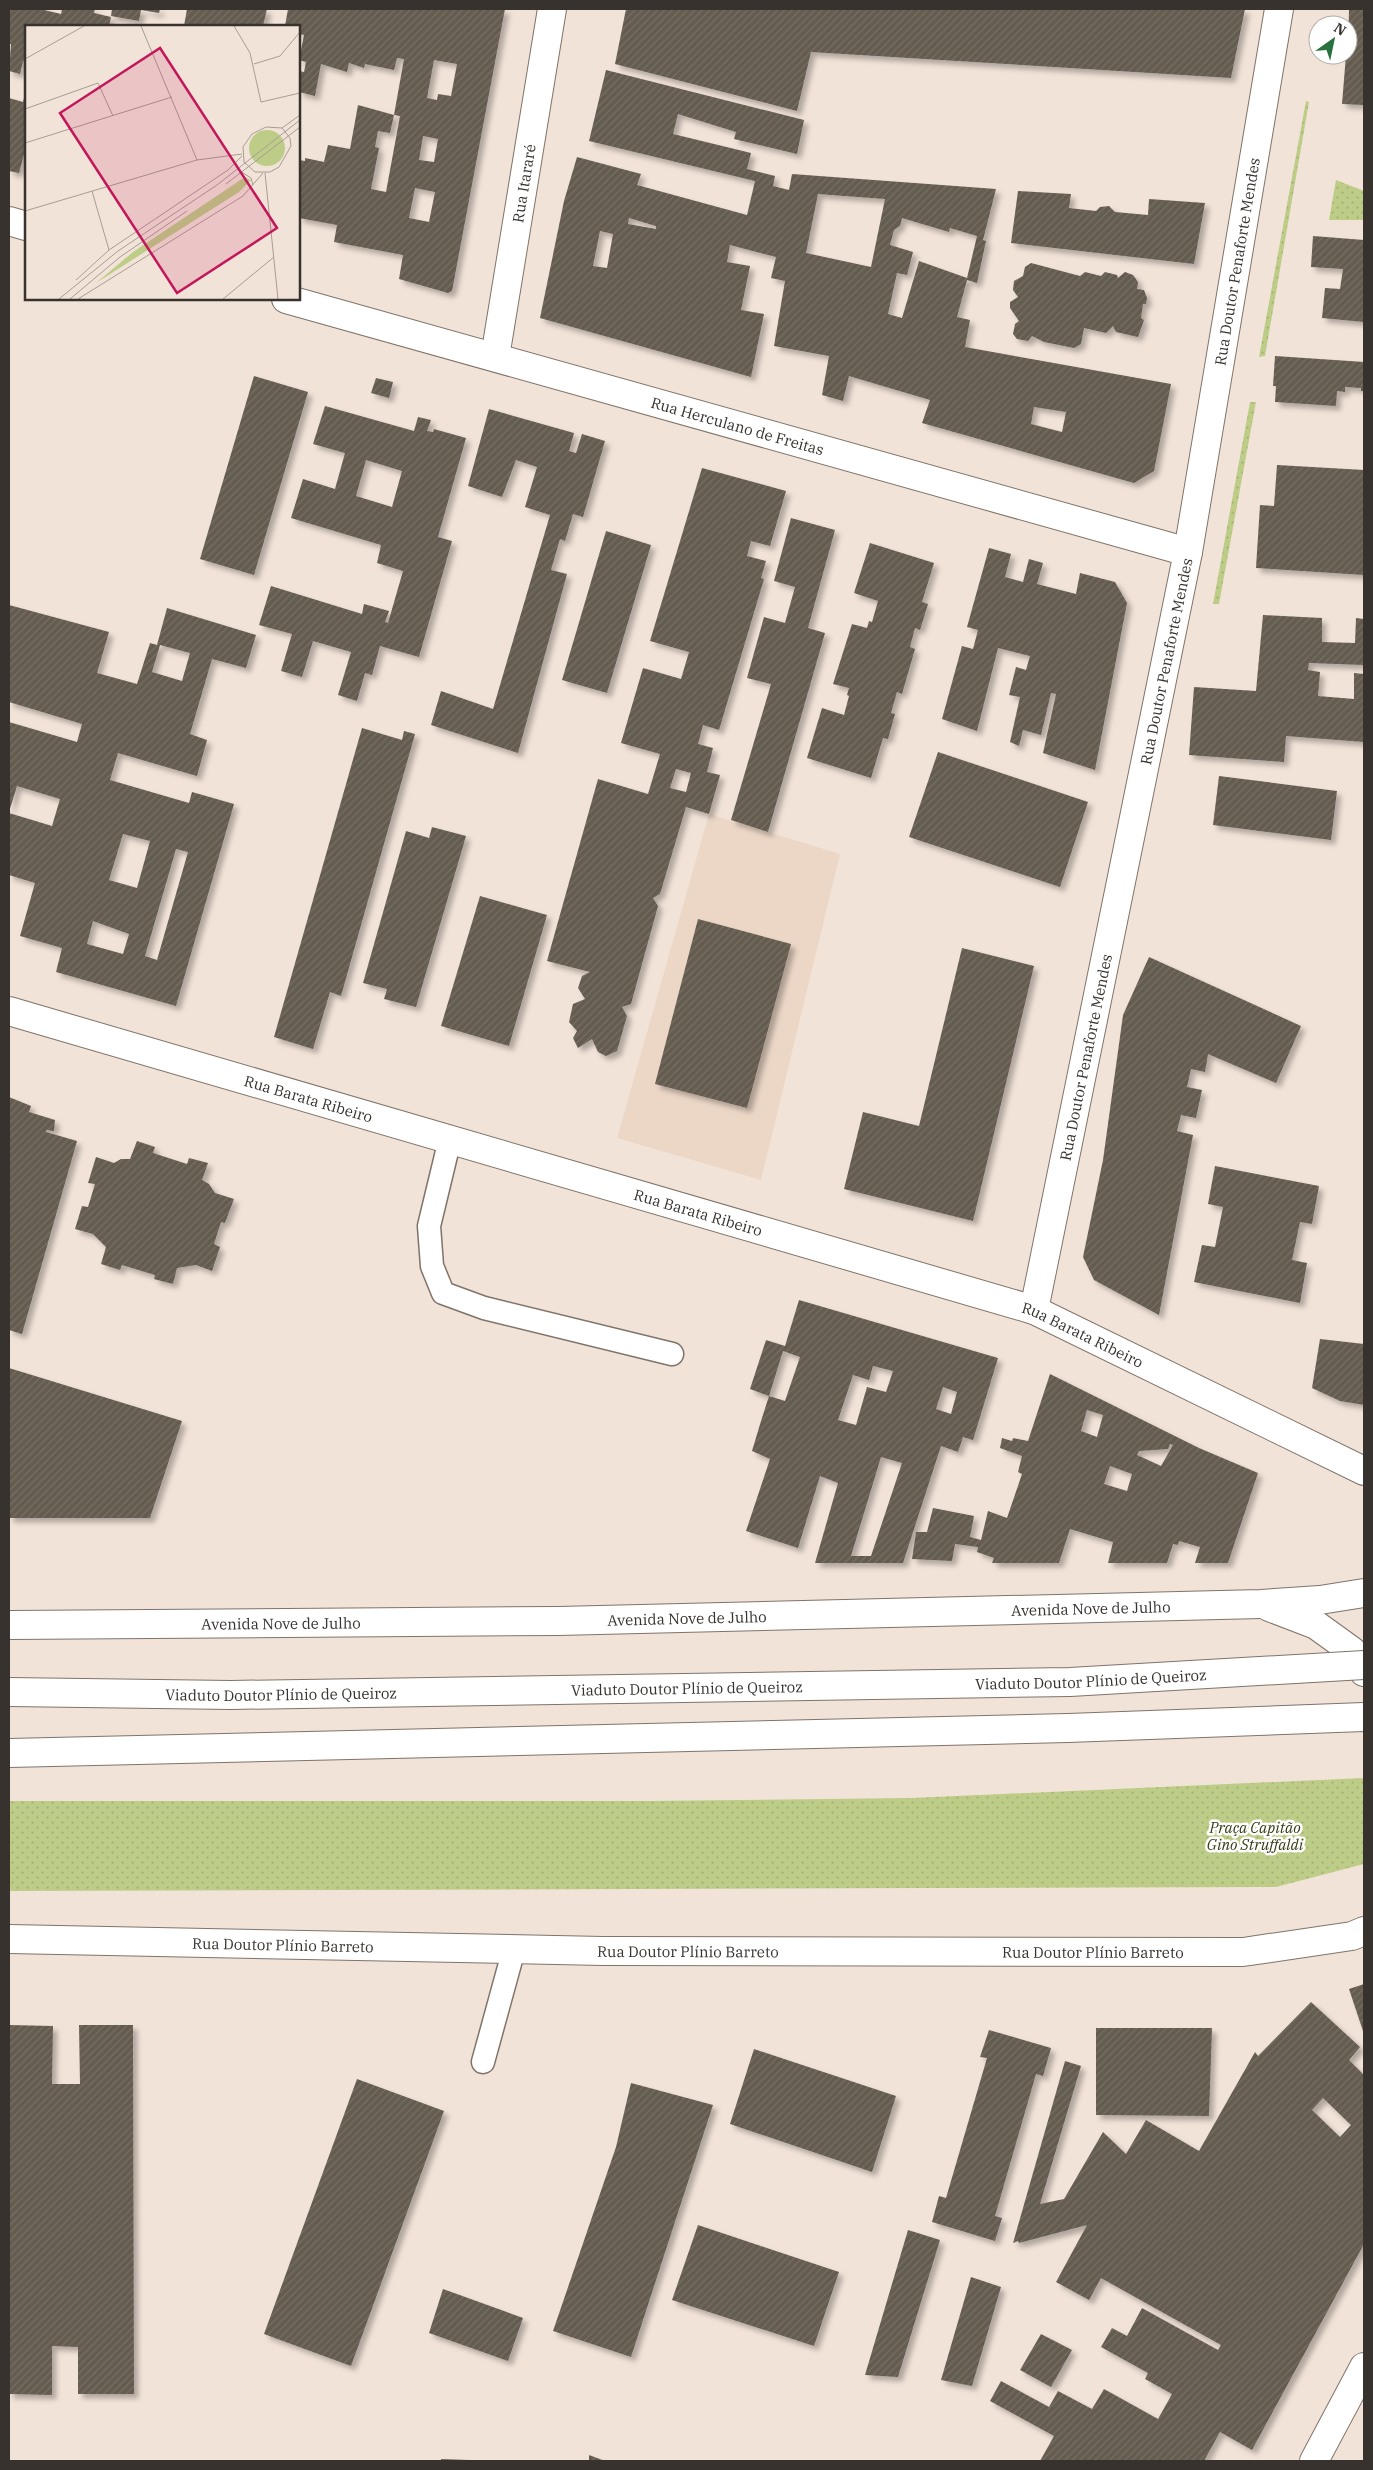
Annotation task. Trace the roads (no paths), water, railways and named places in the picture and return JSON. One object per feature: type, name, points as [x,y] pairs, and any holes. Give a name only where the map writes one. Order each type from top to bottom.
[{"type":"main road","name":"Rua Itararé","points":[[496,357],[552,9]]},
{"type":"main road","name":"Rua Doutor Penaforte Mendes","points":[[1034,1310],[1188,552],[1279,9]]},
{"type":"main road","points":[[9,221],[25,226]]},
{"type":"main road","name":"Rua Herculano de Freitas","points":[[290,300],[1188,552]]},
{"type":"main road","name":"Rua Barata Ribeiro","points":[[9,1011],[1034,1310],[1364,1470]]},
{"type":"main road","name":"Avenida Nove de Julho","points":[[9,1625],[558,1621],[1261,1604],[1320,1600],[1364,1593]]},
{"type":"main road","points":[[1261,1604],[1316,1625],[1352,1652],[1364,1672]]},
{"type":"main road","name":"Viaduto Doutor Plínio de Queiroz","points":[[9,1692],[231,1695],[1070,1682],[1364,1665]]},
{"type":"main road","points":[[9,1753],[1068,1728],[1364,1716]]},
{"type":"main road","name":"Rua Doutor Plínio Barreto","points":[[9,1940],[514,1949],[1244,1952],[1352,1936],[1364,1931]]},
{"type":"main road","points":[[1314,2461],[1364,2367]]},
{"type":"lane","points":[[450,1139],[429,1226],[432,1266],[443,1293],[484,1308],[672,1354]]},
{"type":"lane","points":[[483,2062],[514,1949]]},
{"type":"park label","name":"Praça Capitão Gino Struffaldi","points":[[1255,1836]]}]
